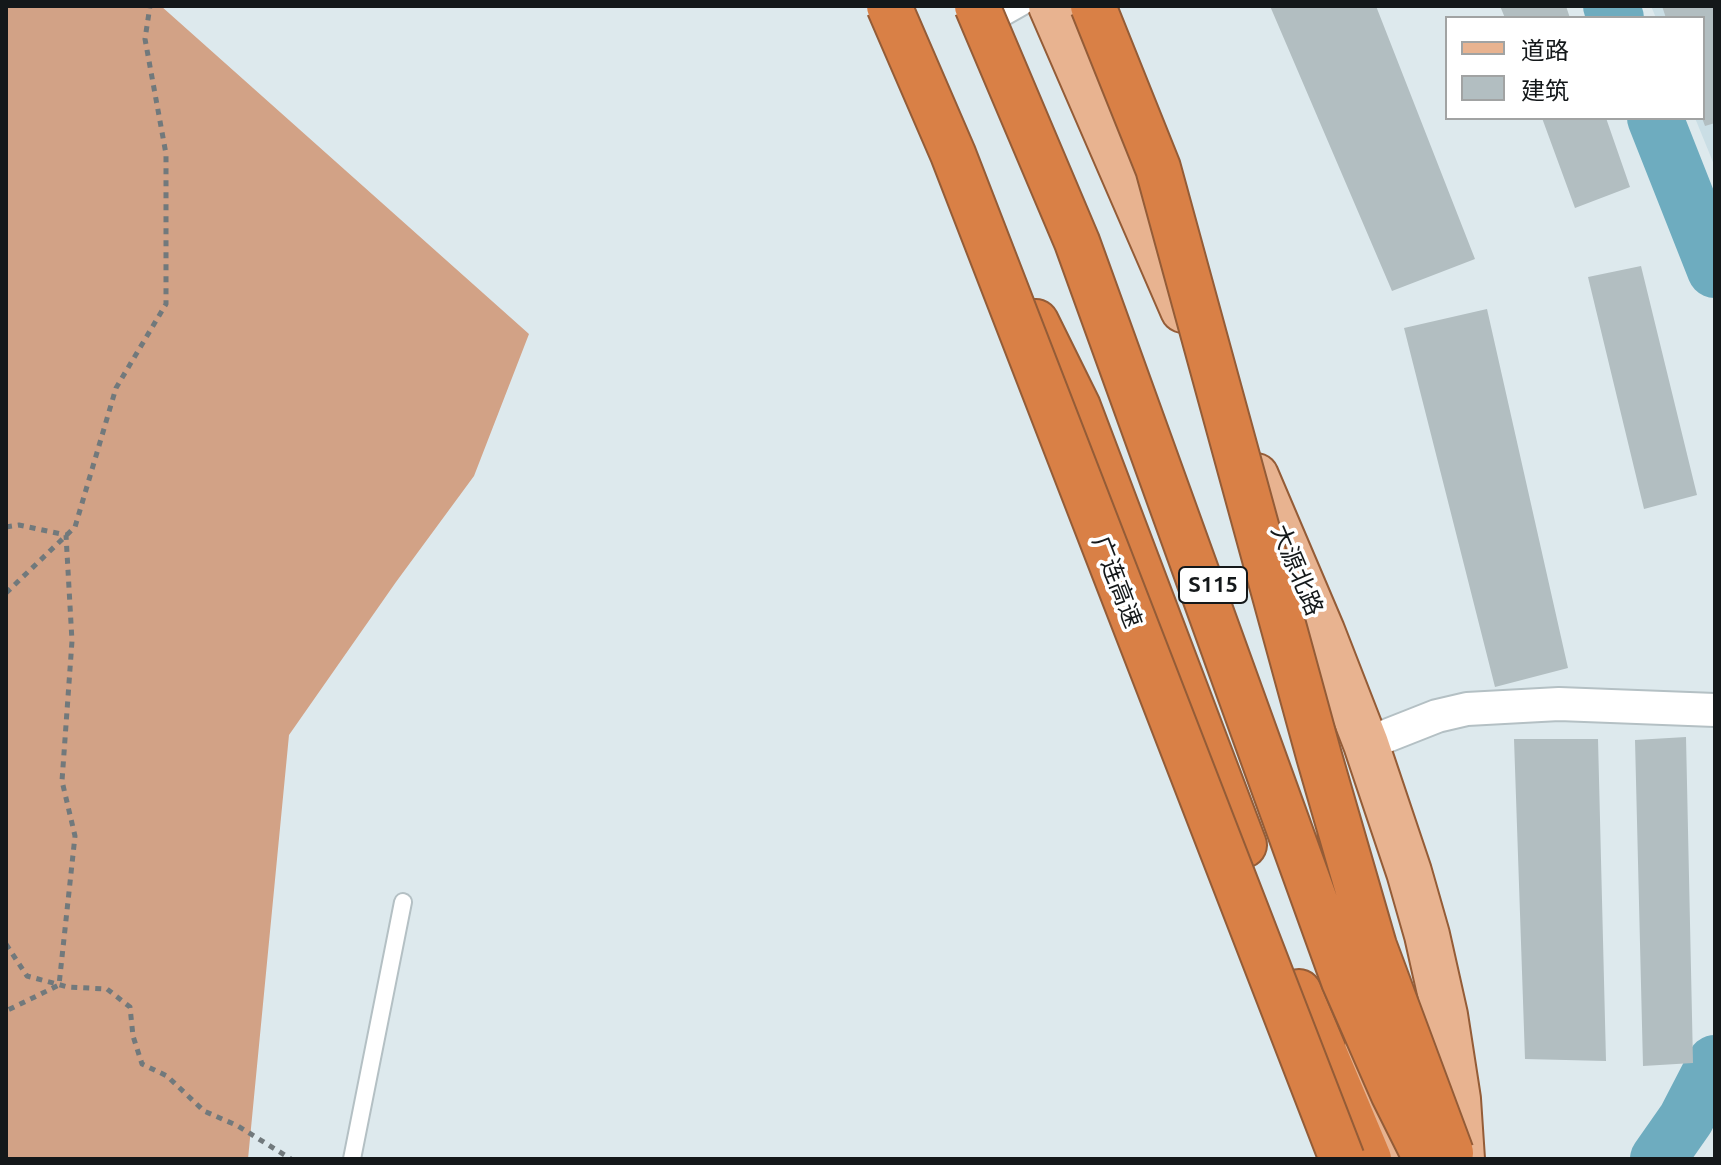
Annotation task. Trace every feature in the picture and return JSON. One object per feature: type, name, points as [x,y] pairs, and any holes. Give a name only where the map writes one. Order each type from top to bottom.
[{"type":"highway","points":[[867,6],[943,139],[1078,407],[1294,980],[1369,1159]]},
{"type":"highway","name":"广连高速","points":[[889,6],[953,154],[1342,1159]]},
{"type":"highway","points":[[1093,6],[1158,168],[1374,946],[1453,1159]]},
{"type":"highway","points":[[974,14],[1077,242],[1339,967],[1393,1093],[1426,1159]]},
{"type":"main road","name":"大源北路","points":[[1051,6],[1285,542],[1366,744],[1427,935],[1458,1099],[1462,1159]]},
{"type":"main road","name":"S115","points":[[974,14],[1244,659],[1288,774],[1323,874],[1352,976],[1364,1031],[1381,1159]]},
{"type":"street","points":[[1366,744],[1437,716],[1467,709],[1559,704],[1715,710]]},
{"type":"lane","points":[[974,14],[1024,6]]},
{"type":"lane","points":[[352,1159],[403,902]]},
{"type":"path","points":[[6,593],[75,527],[116,388],[166,304],[166,154],[145,39],[150,6]]},
{"type":"path","points":[[6,527],[19,525],[66,535]]},
{"type":"path","points":[[59,985],[75,836],[62,781],[72,641],[66,535]]},
{"type":"path","points":[[6,944],[27,976],[59,985],[107,989],[130,1007],[133,1036],[142,1064],[167,1076],[204,1111],[238,1126],[291,1159]]},
{"type":"path","points":[[6,1011],[59,985]]},
{"type":"shaded area","points":[[6,6],[161,6],[529,334],[474,476],[289,735],[248,1159],[6,1159]]},
{"type":"shaded area","points":[[1651,6],[1715,6],[1715,167],[1696,120],[1705,120],[1705,16],[1655,16]]},
{"type":"building","points":[[1270,6],[1376,6],[1475,259],[1392,291]]},
{"type":"building","points":[[1500,6],[1566,6],[1569,16],[1504,16]]},
{"type":"building","points":[[1662,6],[1715,6],[1715,123],[1705,126],[1703,120],[1705,16],[1665,16]]},
{"type":"building","points":[[1543,120],[1607,120],[1630,187],[1575,208]]},
{"type":"building","points":[[1641,266],[1697,495],[1644,509],[1588,277]]},
{"type":"building","points":[[1487,309],[1568,668],[1495,687],[1404,328]]},
{"type":"building","points":[[1686,737],[1693,1063],[1643,1066],[1635,740]]},
{"type":"building","points":[[1514,739],[1598,739],[1606,1061],[1525,1059]]},
{"type":"waterway","points":[[1611,6],[1615,16]]},
{"type":"waterway","points":[[1656,120],[1715,270]]},
{"type":"waterway","points":[[1658,1159],[1686,1119],[1715,1063]]}]
